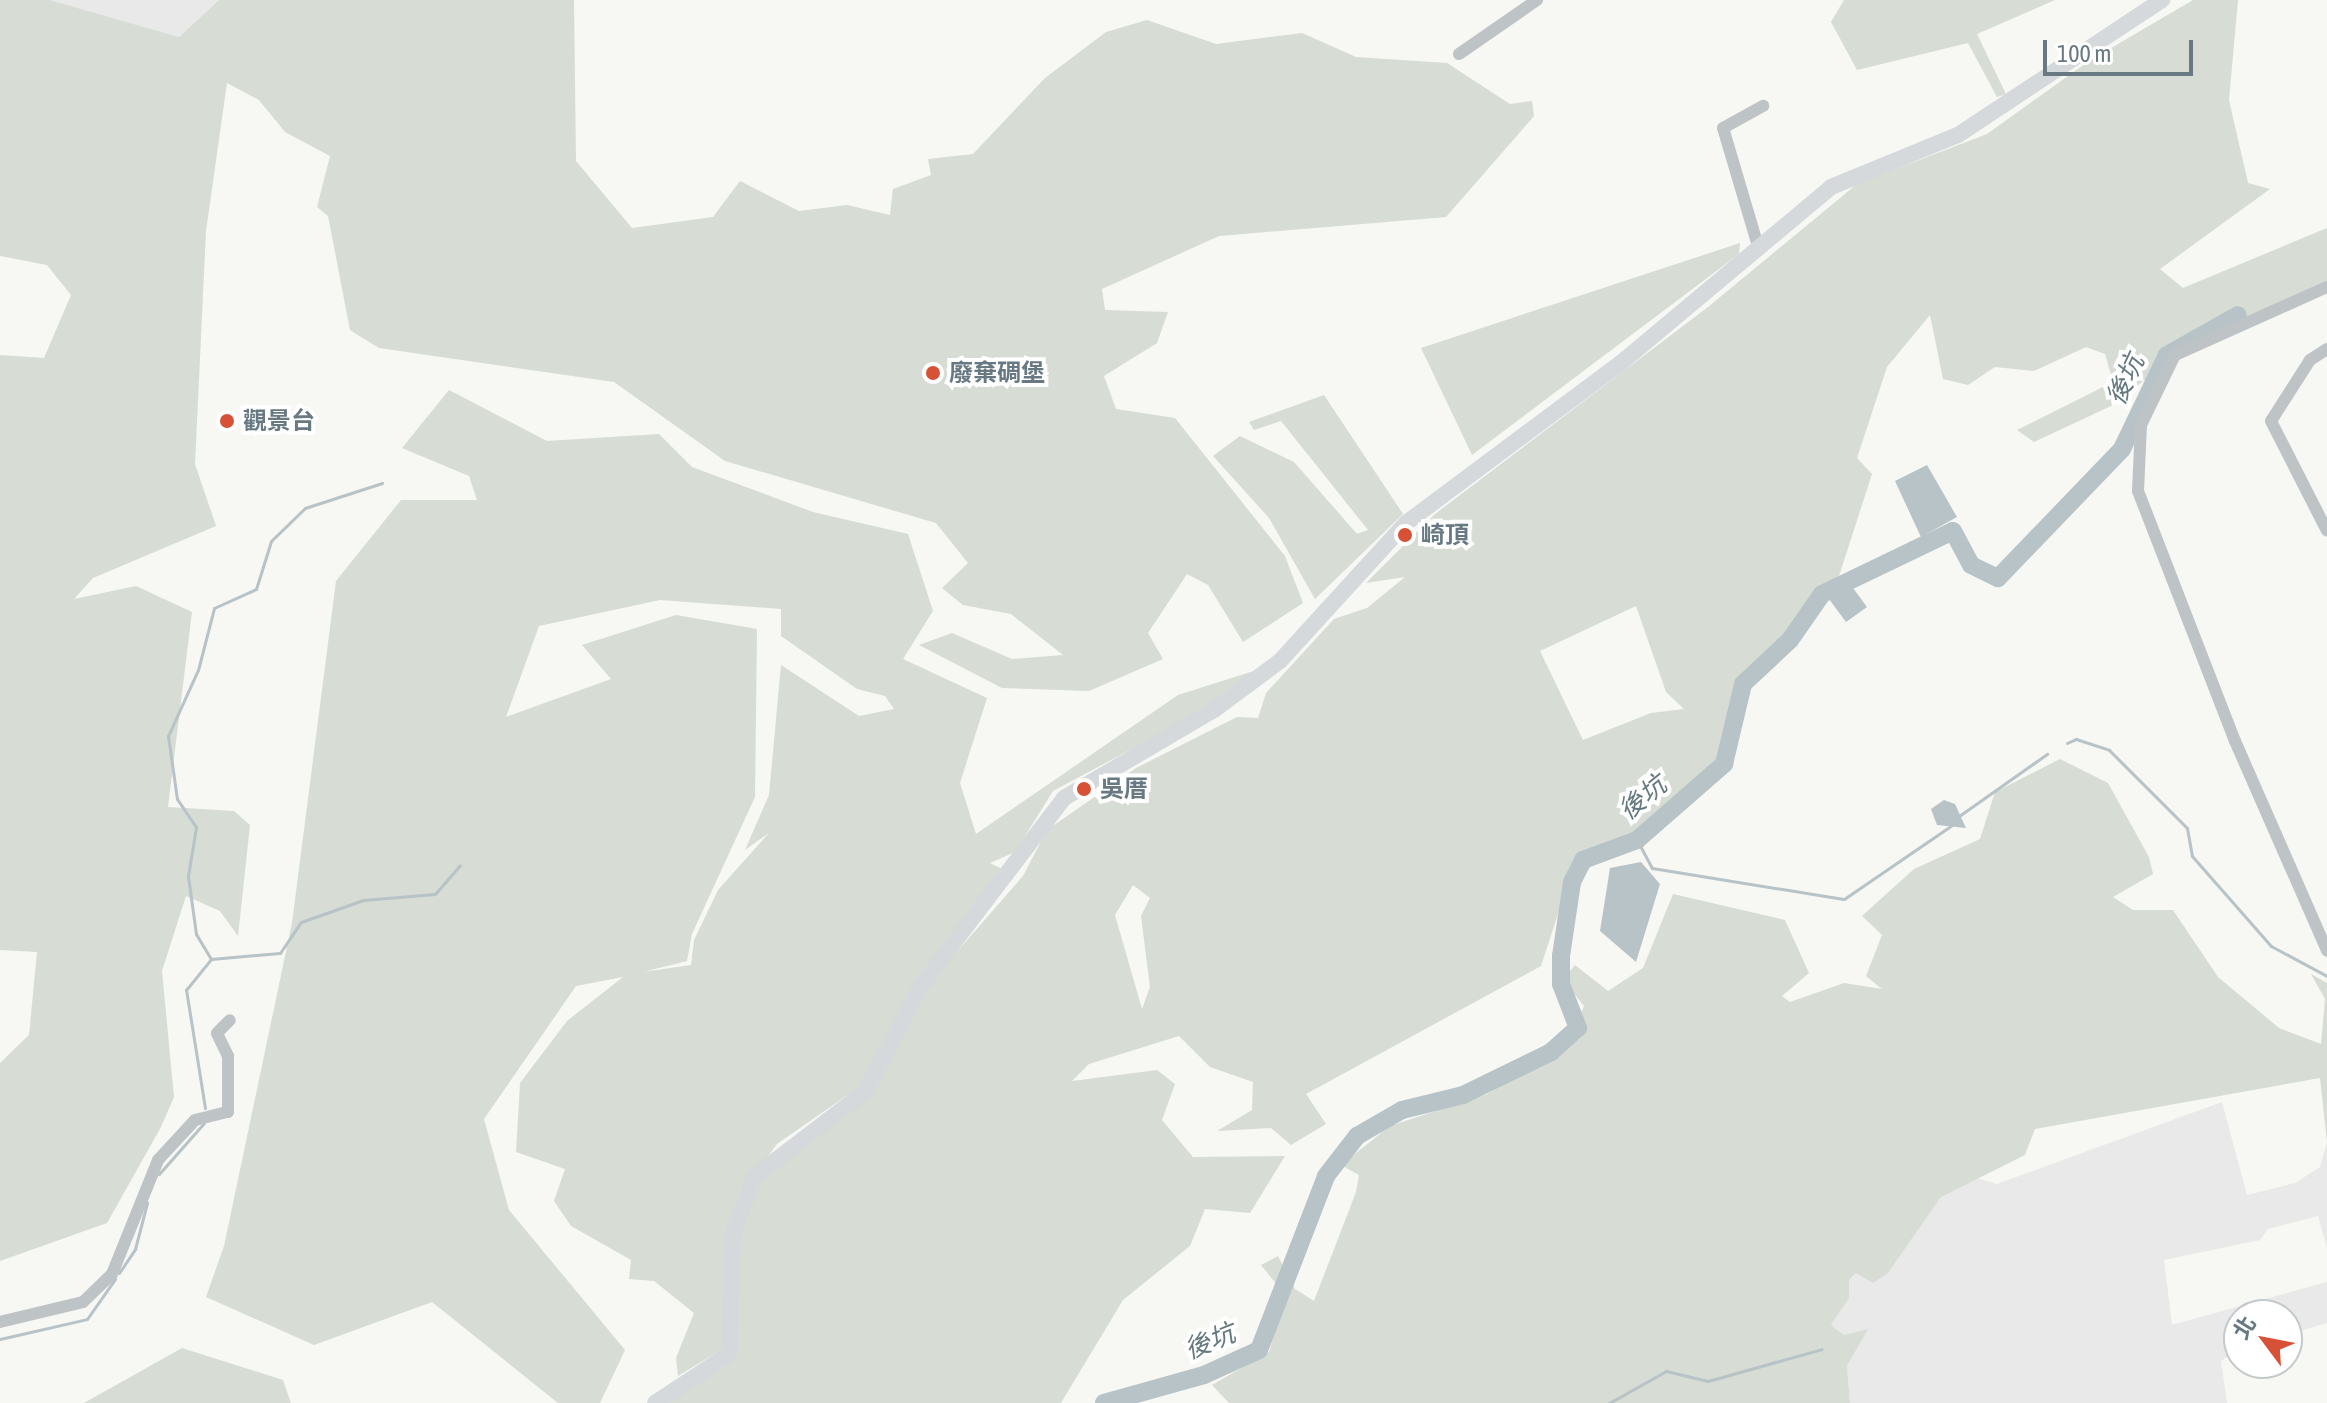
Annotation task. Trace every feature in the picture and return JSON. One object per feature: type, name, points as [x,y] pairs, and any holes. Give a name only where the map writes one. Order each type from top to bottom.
[{"type":"street","points":[[1459,54],[1537,0]]},
{"type":"street","points":[[655,1403],[729,1354],[733,1233],[755,1176],[788,1144],[865,1092],[900,1017],[1014,873],[1056,807],[1280,661],[1406,523],[1622,362],[1831,187],[1958,135],[2162,0]]},
{"type":"street","points":[[1758,246],[1723,128],[1763,106]]},
{"type":"street","points":[[2327,287],[2175,355],[2141,425],[2138,491],[2327,951]]},
{"type":"street","points":[[2327,349],[2310,360],[2271,421],[2327,531]]},
{"type":"street","points":[[0,1322],[83,1302],[112,1274],[158,1160],[195,1120],[228,1112],[228,1056],[217,1033],[230,1020]]},
{"type":"shaded area","points":[[0,0],[50,0],[179,37],[219,0],[574,0],[576,161],[632,228],[713,217],[740,181],[799,211],[847,205],[890,215],[893,189],[931,175],[928,159],[973,154],[1045,78],[1106,32],[1147,20],[1216,44],[1302,33],[1356,57],[1447,63],[1510,104],[1532,101],[1534,116],[1446,217],[1219,236],[1102,289],[1105,310],[1168,312],[1157,343],[1104,376],[1116,409],[1175,418],[1285,556],[1303,603],[1243,642],[1208,585],[1187,574],[1148,633],[1163,659],[1089,691],[1002,688],[919,645],[952,633],[1012,659],[1063,655],[1011,614],[963,605],[942,588],[968,563],[936,523],[725,461],[614,382],[379,348],[350,330],[328,216],[317,207],[330,156],[285,132],[259,100],[227,83],[206,231],[195,464],[216,526],[93,578],[74,599],[136,586],[192,612],[168,807],[234,811],[250,825],[238,936],[220,911],[186,896],[162,971],[174,1097],[161,1127],[107,1223],[0,1261],[0,1063],[29,1035],[37,952],[0,950],[0,355],[44,358],[71,295],[47,265],[0,256]]},
{"type":"shaded area","points":[[50,0],[219,0],[179,37]]},
{"type":"shaded area","points":[[1844,0],[2055,0],[1977,34],[2006,94],[1997,97],[1968,43],[1857,70],[1831,22]]},
{"type":"shaded area","points":[[2193,0],[2238,0],[2229,100],[2248,183],[2270,189],[2160,269],[2183,288],[2327,228],[2327,288],[2198,339],[2111,406],[2034,442],[2017,430],[2113,382],[2105,354],[2086,347],[2034,371],[1995,367],[1968,385],[1943,379],[1930,315],[1887,367],[1857,458],[1872,474],[1838,579],[1731,714],[1730,752],[1658,821],[1573,868],[1541,966],[1306,1094],[1326,1124],[1291,1145],[1271,1128],[1217,1131],[1252,1110],[1253,1082],[1210,1067],[1179,1036],[1089,1064],[1072,1081],[1157,1070],[1175,1084],[1162,1120],[1193,1157],[1285,1156],[1250,1213],[1205,1209],[1190,1246],[1123,1300],[1061,1403],[666,1403],[723,1367],[738,1239],[761,1174],[839,1120],[927,986],[1023,876],[1047,830],[1136,768],[1237,717],[1258,718],[1266,693],[1334,619],[1367,608],[1405,577],[1366,583],[1435,514],[1708,307],[1857,184],[1987,134],[2089,61]],"holes":[[[1636,606],[1666,692],[1684,709],[1651,713],[1583,740],[1540,651]],[[1133,885],[1150,898],[1141,916],[1150,987],[1142,1009],[1115,915]]]},
{"type":"shaded area","points":[[1740,243],[1739,254],[1472,455],[1421,348]]},
{"type":"shaded area","points":[[449,390],[547,441],[659,434],[692,467],[813,512],[908,534],[933,611],[903,659],[987,698],[960,783],[976,834],[1178,695],[1257,670],[1233,695],[1053,791],[1015,852],[990,863],[1010,873],[907,1002],[862,1085],[777,1144],[739,1196],[726,1347],[678,1376],[676,1358],[694,1313],[654,1281],[629,1279],[631,1260],[571,1226],[554,1201],[565,1169],[516,1152],[520,1083],[567,1021],[623,977],[576,986],[484,1119],[509,1210],[625,1350],[600,1403],[558,1403],[432,1302],[314,1345],[206,1297],[224,1246],[292,923],[336,581],[401,500],[477,500],[469,476],[402,448]],"holes":[[[660,600],[781,609],[781,636],[857,689],[885,696],[894,709],[859,716],[781,665],[769,795],[745,850],[769,833],[718,890],[694,940],[691,965],[643,972],[687,961],[692,934],[755,797],[757,629],[676,615],[582,645],[611,679],[506,717],[539,626]]]},
{"type":"shaded area","points":[[1324,395],[1403,514],[1315,599],[1269,518],[1213,456],[1240,436],[1294,462],[1357,534],[1368,530],[1281,421],[1254,430],[1249,422]]},
{"type":"shaded area","points":[[1927,465],[1957,517],[1921,537],[1895,481]]},
{"type":"shaded area","points":[[1850,584],[1867,607],[1846,622],[1826,595]]},
{"type":"shaded area","points":[[2060,759],[2108,783],[2149,857],[2153,874],[2113,897],[2133,910],[2173,910],[2218,977],[2279,1028],[2321,1044],[2325,999],[2311,974],[2327,983],[2327,1142],[2320,1078],[2035,1129],[2025,1155],[1941,1197],[1888,1273],[1873,1283],[1856,1273],[1849,1280],[1849,1298],[1831,1325],[1844,1335],[1868,1329],[1847,1366],[1850,1403],[1229,1403],[1212,1385],[1269,1352],[1281,1313],[1277,1285],[1261,1265],[1278,1256],[1295,1289],[1314,1301],[1356,1192],[1359,1175],[1341,1165],[1390,1126],[1487,1094],[1569,1044],[1584,1006],[1563,980],[1575,965],[1608,991],[1643,968],[1673,894],[1785,920],[1809,973],[1782,996],[1790,1002],[1844,983],[1882,989],[1866,976],[1882,935],[1862,916],[1914,869],[1980,839],[1995,792]]},
{"type":"shaded area","points":[[1944,800],[1955,804],[1966,828],[1937,825],[1931,809]]},
{"type":"shaded area","points":[[1641,862],[1660,884],[1636,962],[1600,931],[1610,868]]},
{"type":"shaded area","points":[[2222,1102],[2247,1195],[2295,1183],[2320,1167],[2327,1142],[2327,1248],[2318,1216],[2268,1229],[2260,1240],[2164,1260],[2172,1325],[2223,1311],[2221,1361],[2227,1403],[1850,1403],[1847,1366],[1868,1329],[1844,1335],[1831,1325],[1849,1298],[1849,1280],[1856,1273],[1888,1273],[1941,1197],[1970,1176],[1997,1184]]},
{"type":"shaded area","points":[[2327,1282],[2327,1323],[2303,1330],[2303,1299],[2266,1299]]},
{"type":"shaded area","points":[[182,1348],[283,1380],[291,1403],[84,1403]]},
{"type":"waterway","name":"後坑","points":[[1104,1403],[1204,1375],[1259,1350],[1326,1176],[1357,1136],[1402,1110],[1463,1095],[1551,1052],[1578,1028],[1561,984],[1561,956],[1572,882],[1583,860],[1637,840],[1724,764],[1743,684],[1790,640],[1822,594],[1953,531],[1971,565],[1998,578],[2122,449],[2167,355],[2238,315]]},
{"type":"waterway","points":[[205,1108],[186,990],[211,959],[196,934],[188,876],[196,827],[177,799],[168,736],[198,670],[214,608],[256,589],[271,541],[305,508],[382,483]]},
{"type":"waterway","points":[[2067,743],[2076,739],[2109,750],[2187,828],[2192,856],[2271,946],[2327,976]]},
{"type":"waterway","points":[[1959,816],[2047,754]]},
{"type":"waterway","points":[[1637,840],[1652,868],[1844,899],[1952,825]]},
{"type":"waterway","points":[[211,959],[280,953],[301,922],[363,900],[435,894],[460,865]]},
{"type":"waterway","points":[[159,1174],[204,1123]]},
{"type":"waterway","points":[[119,1273],[135,1249],[147,1203]]},
{"type":"waterway","points":[[0,1339],[87,1319],[115,1279]]},
{"type":"waterway","points":[[1609,1403],[1666,1371],[1708,1381],[1822,1349]]},
{"type":"place","name":"廢棄碉堡","points":[[933,373]]},
{"type":"place","name":"觀景台","points":[[227,421]]},
{"type":"place","name":"崎頂","points":[[1405,535]]},
{"type":"place","name":"吳厝","points":[[1084,789]]}]
